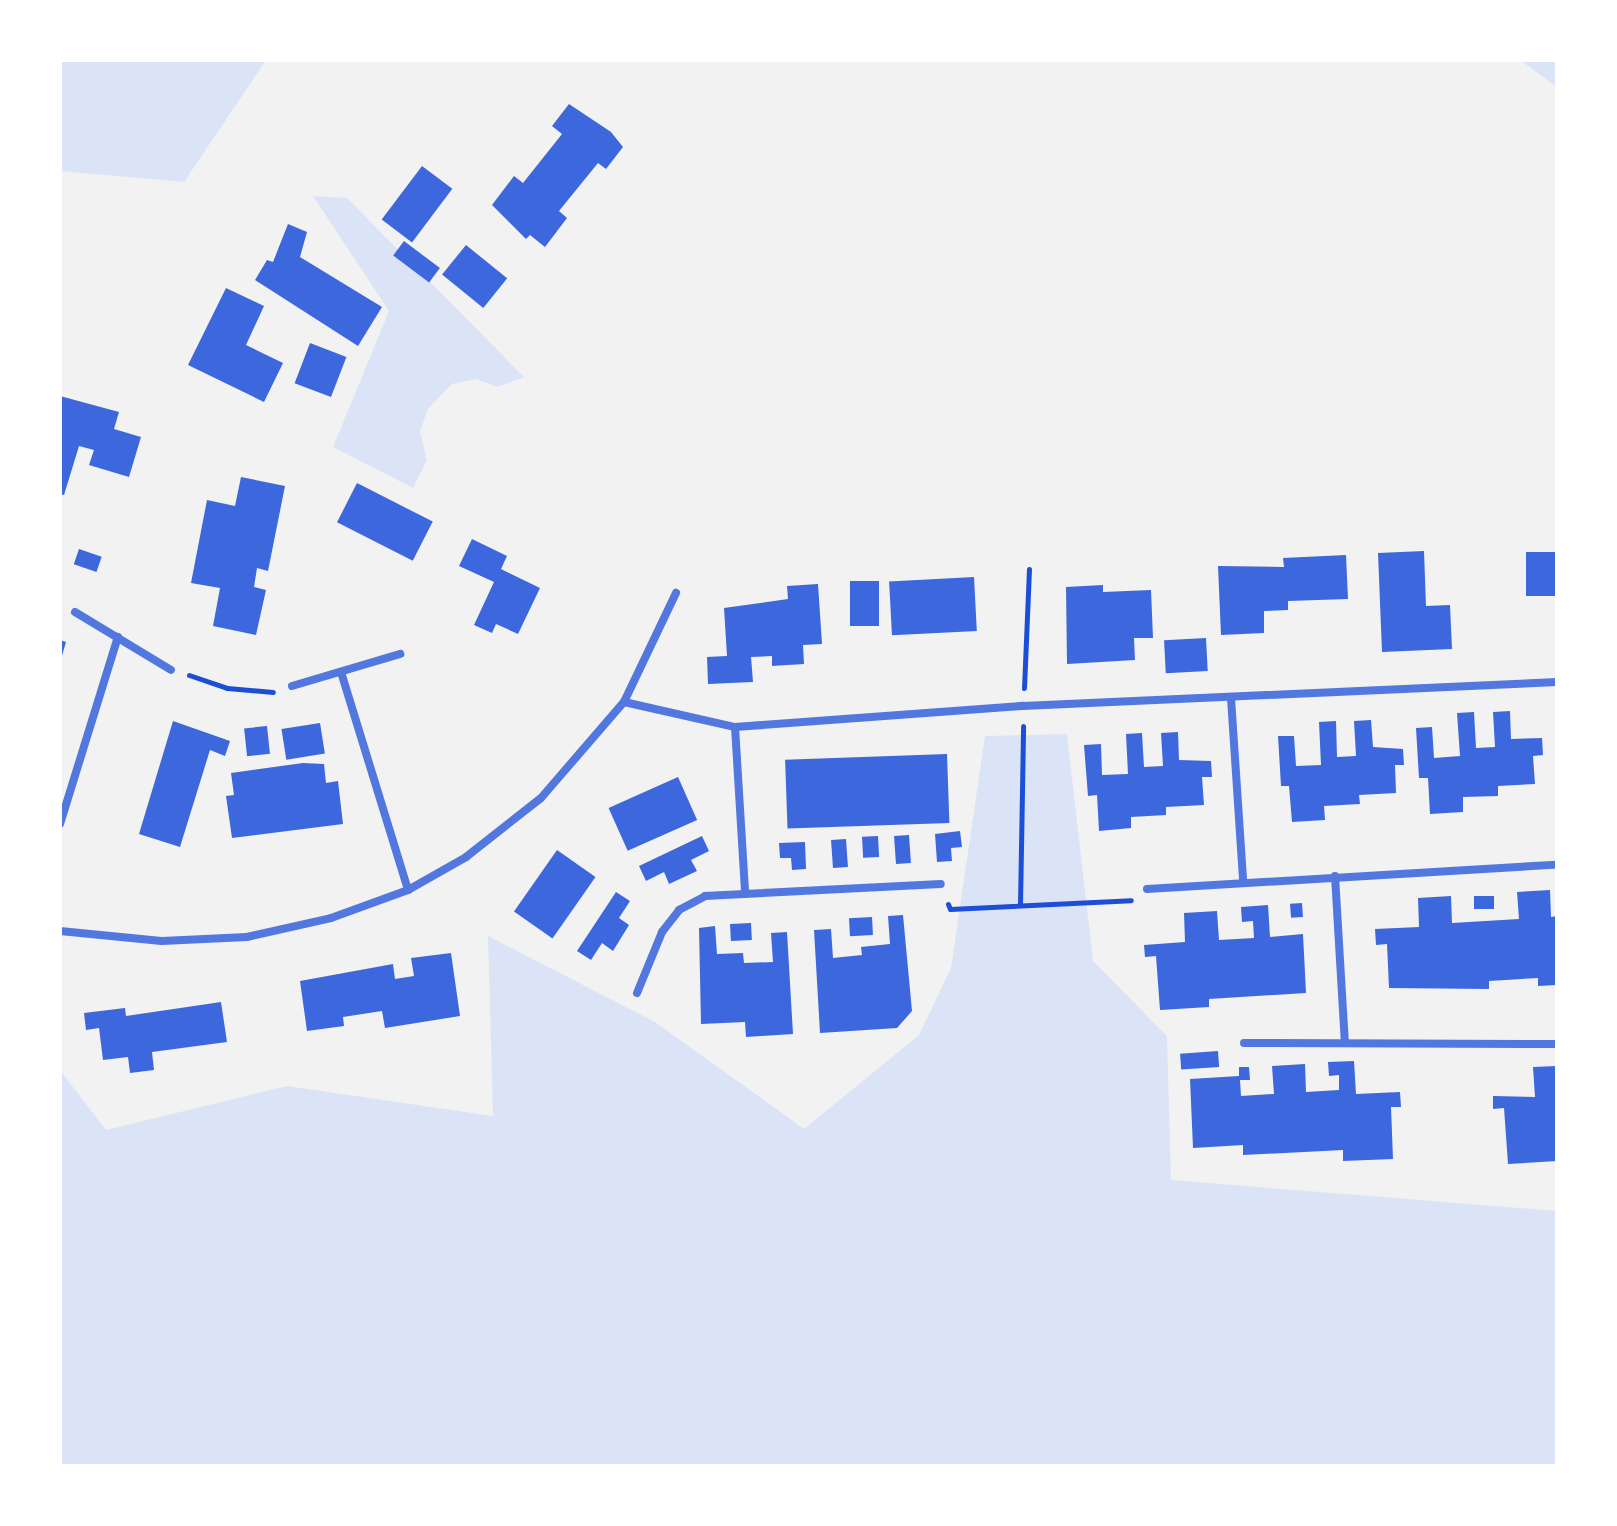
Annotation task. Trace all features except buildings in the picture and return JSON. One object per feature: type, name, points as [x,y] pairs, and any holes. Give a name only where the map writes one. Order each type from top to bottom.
[{"type":"street","points":[[60,931],[162,941],[247,937],[331,918],[408,890],[466,857],[541,798],[624,702],[676,593]]},
{"type":"street","points":[[75,612],[171,670]]},
{"type":"street","points":[[60,824],[118,637]]},
{"type":"street","points":[[292,686],[400,654]]},
{"type":"street","points":[[341,672],[408,890]]},
{"type":"street","points":[[624,702],[735,727],[1023,706],[1557,682]]},
{"type":"street","points":[[1231,698],[1243,881]]},
{"type":"street","points":[[735,727],[745,891]]},
{"type":"street","points":[[1147,889],[1557,865]]},
{"type":"street","points":[[1335,876],[1345,1043]]},
{"type":"street","points":[[637,993],[662,932],[679,910],[705,896],[745,891],[941,884]]},
{"type":"street","points":[[1244,1043],[1557,1044]]},
{"type":"path","points":[[1020,905],[1029,569]]},
{"type":"path","points":[[184,672],[227,688],[271,693]]},
{"type":"path","points":[[941,884],[950,909],[1136,900],[1147,889]]},
{"type":"shaded area","points":[[60,60],[266,60],[184,182],[60,171]]},
{"type":"shaded area","points":[[1520,60],[1557,60],[1557,87]]},
{"type":"shaded area","points":[[313,196],[347,198],[524,377],[497,387],[476,379],[452,384],[428,409],[420,432],[427,460],[413,488],[333,447],[389,311]]},
{"type":"shaded area","points":[[1067,734],[1093,961],[1167,1036],[1171,1180],[1557,1211],[1557,1466],[60,1466],[60,1070],[106,1130],[287,1086],[493,1116],[488,936],[655,1022],[804,1129],[919,1035],[951,968],[985,736]]}]
